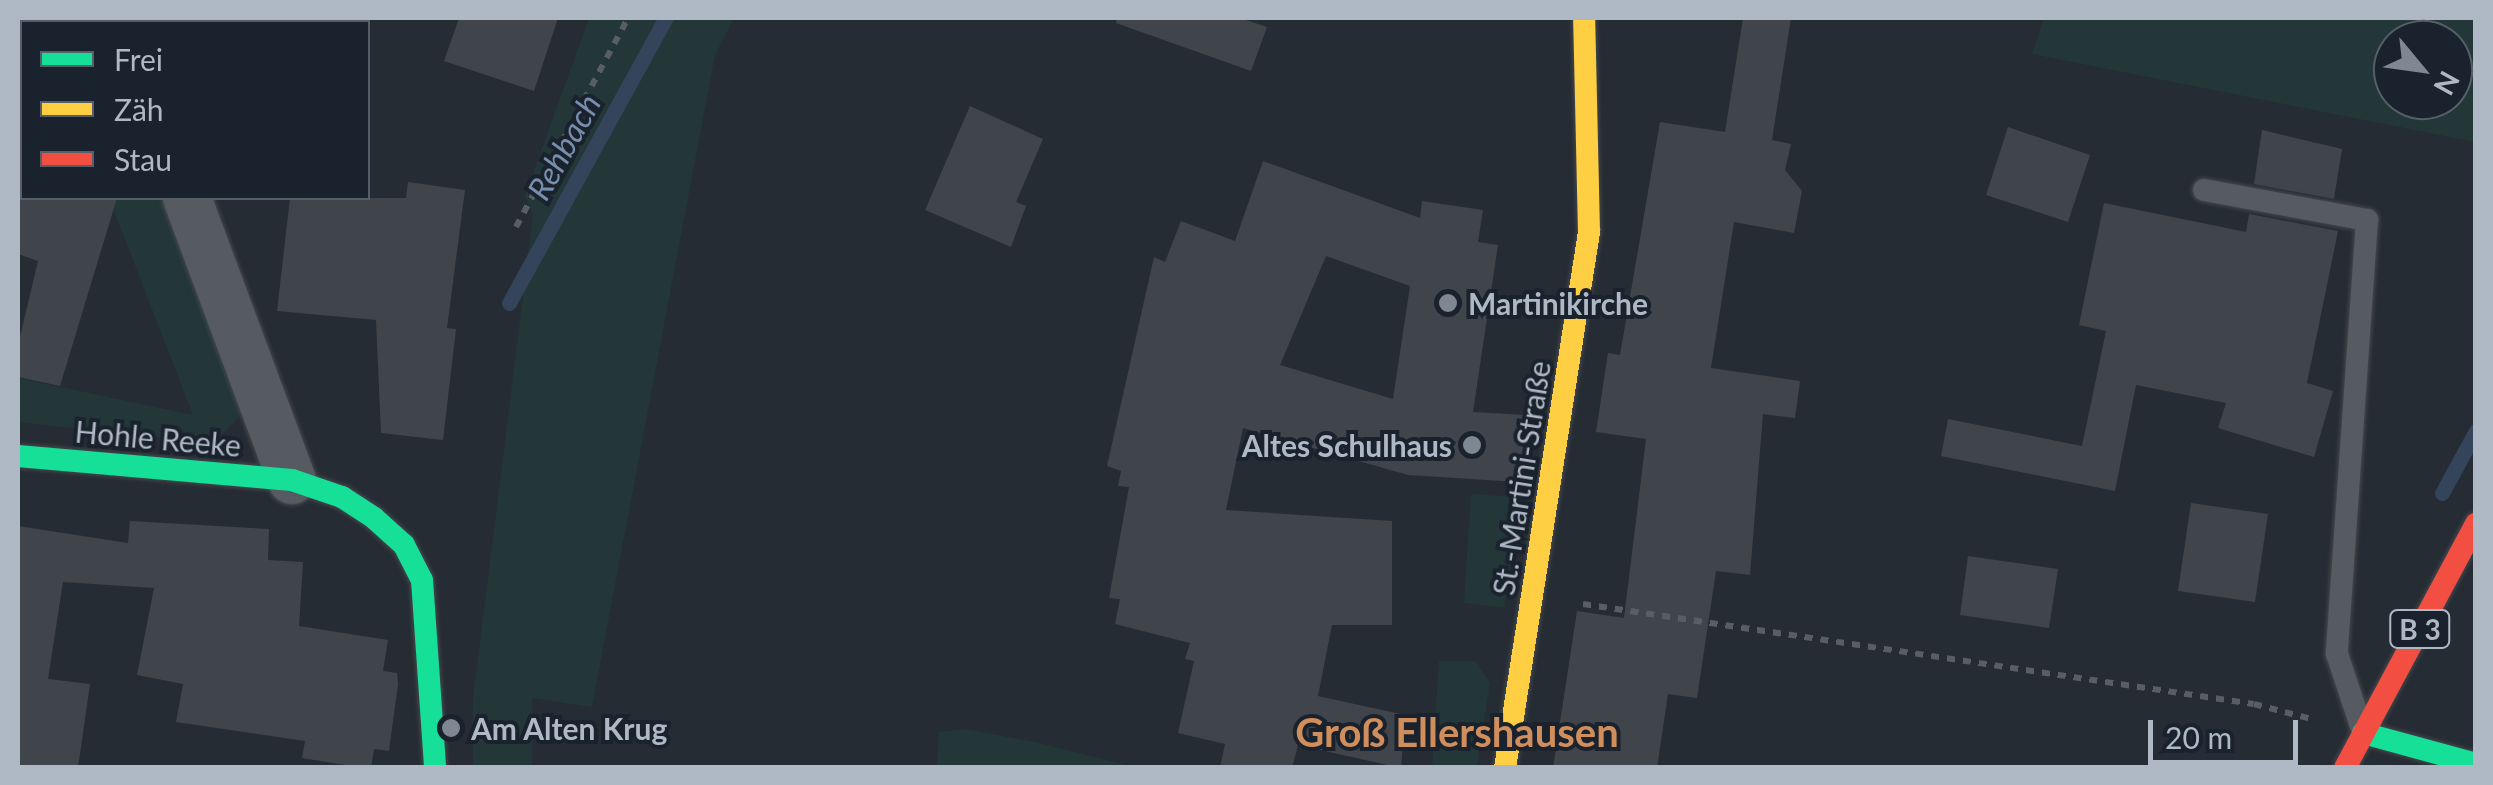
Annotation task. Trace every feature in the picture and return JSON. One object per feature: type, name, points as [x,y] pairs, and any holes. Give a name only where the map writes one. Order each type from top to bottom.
[{"type":"street","name":"St.-Martini-Straße","points":[[1505,768],[1589,232],[1584,18]]},
{"type":"street","points":[[188,200],[292,480]]},
{"type":"street","name":"Hohle Reeke","points":[[18,456],[292,480],[329,491],[374,518],[404,544],[422,580],[436,768]]},
{"type":"street","name":"B 3","points":[[2345,768],[2476,524]]},
{"type":"street","points":[[2364,734],[2476,764]]},
{"type":"lane","points":[[2204,190],[2367,220],[2337,654],[2364,734]]},
{"type":"path","points":[[516,227],[628,18]]},
{"type":"path","points":[[1532,598],[2254,704],[2364,734]]},
{"type":"shaded area","points":[[589,18],[734,18],[715,55],[592,707],[532,698],[532,767],[473,767],[473,699],[533,216],[525,196]]},
{"type":"shaded area","points":[[2044,18],[2475,18],[2475,142],[2032,54]]},
{"type":"shaded area","points":[[110,200],[167,200],[246,409],[214,444],[18,422],[18,378],[193,415]]},
{"type":"shaded area","points":[[1471,494],[1520,497],[1504,608],[1464,603]]},
{"type":"shaded area","points":[[1439,661],[1475,661],[1490,683],[1477,767],[1432,767]]},
{"type":"shaded area","points":[[965,729],[1134,767],[937,767],[939,732]]},
{"type":"building","points":[[459,18],[558,18],[534,91],[444,61]]},
{"type":"building","points":[[1117,18],[1240,18],[1267,27],[1251,71],[1116,23]]},
{"type":"building","points":[[1743,18],[1791,18],[1772,140],[1791,144],[1785,170],[1802,191],[1794,233],[1734,222],[1711,368],[1800,381],[1795,418],[1763,414],[1750,575],[1716,571],[1697,698],[1668,694],[1657,768],[1553,768],[1577,611],[1624,618],[1646,439],[1596,432],[1608,353],[1620,355],[1660,122],[1725,132]]},
{"type":"building","points":[[970,106],[1043,139],[1016,202],[1026,206],[1011,247],[925,210]]},
{"type":"building","points":[[2008,127],[2090,155],[2068,222],[1986,195]]},
{"type":"building","points":[[2262,130],[2342,149],[2334,199],[2254,184]]},
{"type":"building","points":[[1263,161],[1420,218],[1422,201],[1483,210],[1478,242],[1498,245],[1473,412],[1528,415],[1518,482],[1408,475],[1243,428],[1226,510],[1392,521],[1392,625],[1332,625],[1318,696],[1405,715],[1401,768],[1298,745],[1292,768],[1220,768],[1225,744],[1178,733],[1194,661],[1185,659],[1190,643],[1115,624],[1120,599],[1109,598],[1129,487],[1118,486],[1121,471],[1107,466],[1154,257],[1165,262],[1181,221],[1235,241]],"holes":[[[1326,256],[1410,286],[1393,399],[1280,365]]]},
{"type":"building","points":[[408,182],[465,190],[447,328],[456,329],[443,440],[381,433],[376,320],[277,311],[290,200],[406,198]]},
{"type":"building","points":[[18,198],[116,200],[60,386],[18,377],[18,345],[38,261],[18,254]]},
{"type":"building","points":[[2104,203],[2246,232],[2249,214],[2338,231],[2307,383],[2333,391],[2314,457],[2218,428],[2226,403],[2136,385],[2115,491],[1941,456],[1948,419],[2082,446],[2106,331],[2079,325]]},
{"type":"building","points":[[2191,503],[2268,514],[2255,602],[2178,591]]},
{"type":"building","points":[[130,521],[269,529],[268,560],[303,562],[299,626],[388,640],[383,671],[397,673],[398,684],[389,751],[374,749],[371,768],[363,768],[302,758],[305,741],[176,722],[183,684],[137,675],[154,588],[63,582],[48,679],[90,684],[78,768],[18,768],[18,526],[128,543]]},
{"type":"building","points":[[1968,556],[2058,569],[2049,628],[1960,615]]},
{"type":"waterway","name":"Rehbach","points":[[509,303],[666,18]]},
{"type":"waterway","points":[[2442,493],[2476,431]]},
{"type":"traffic: fast","points":[[18,456],[292,480],[342,497],[374,518],[404,545],[422,580],[435,768]]},
{"type":"traffic: fast","points":[[2363,733],[2476,764]]},
{"type":"traffic: slow","points":[[1505,768],[1589,232],[1584,18]]},
{"type":"traffic: jam","points":[[2345,768],[2476,524]]},
{"type":"place","name":"Martinikirche","points":[[1448,303]]},
{"type":"place","name":"Altes Schulhaus","points":[[1472,445]]},
{"type":"place","name":"Am Alten Krug","points":[[451,728]]},
{"type":"district","name":"Groß Ellershausen","points":[[1457,732]]}]
